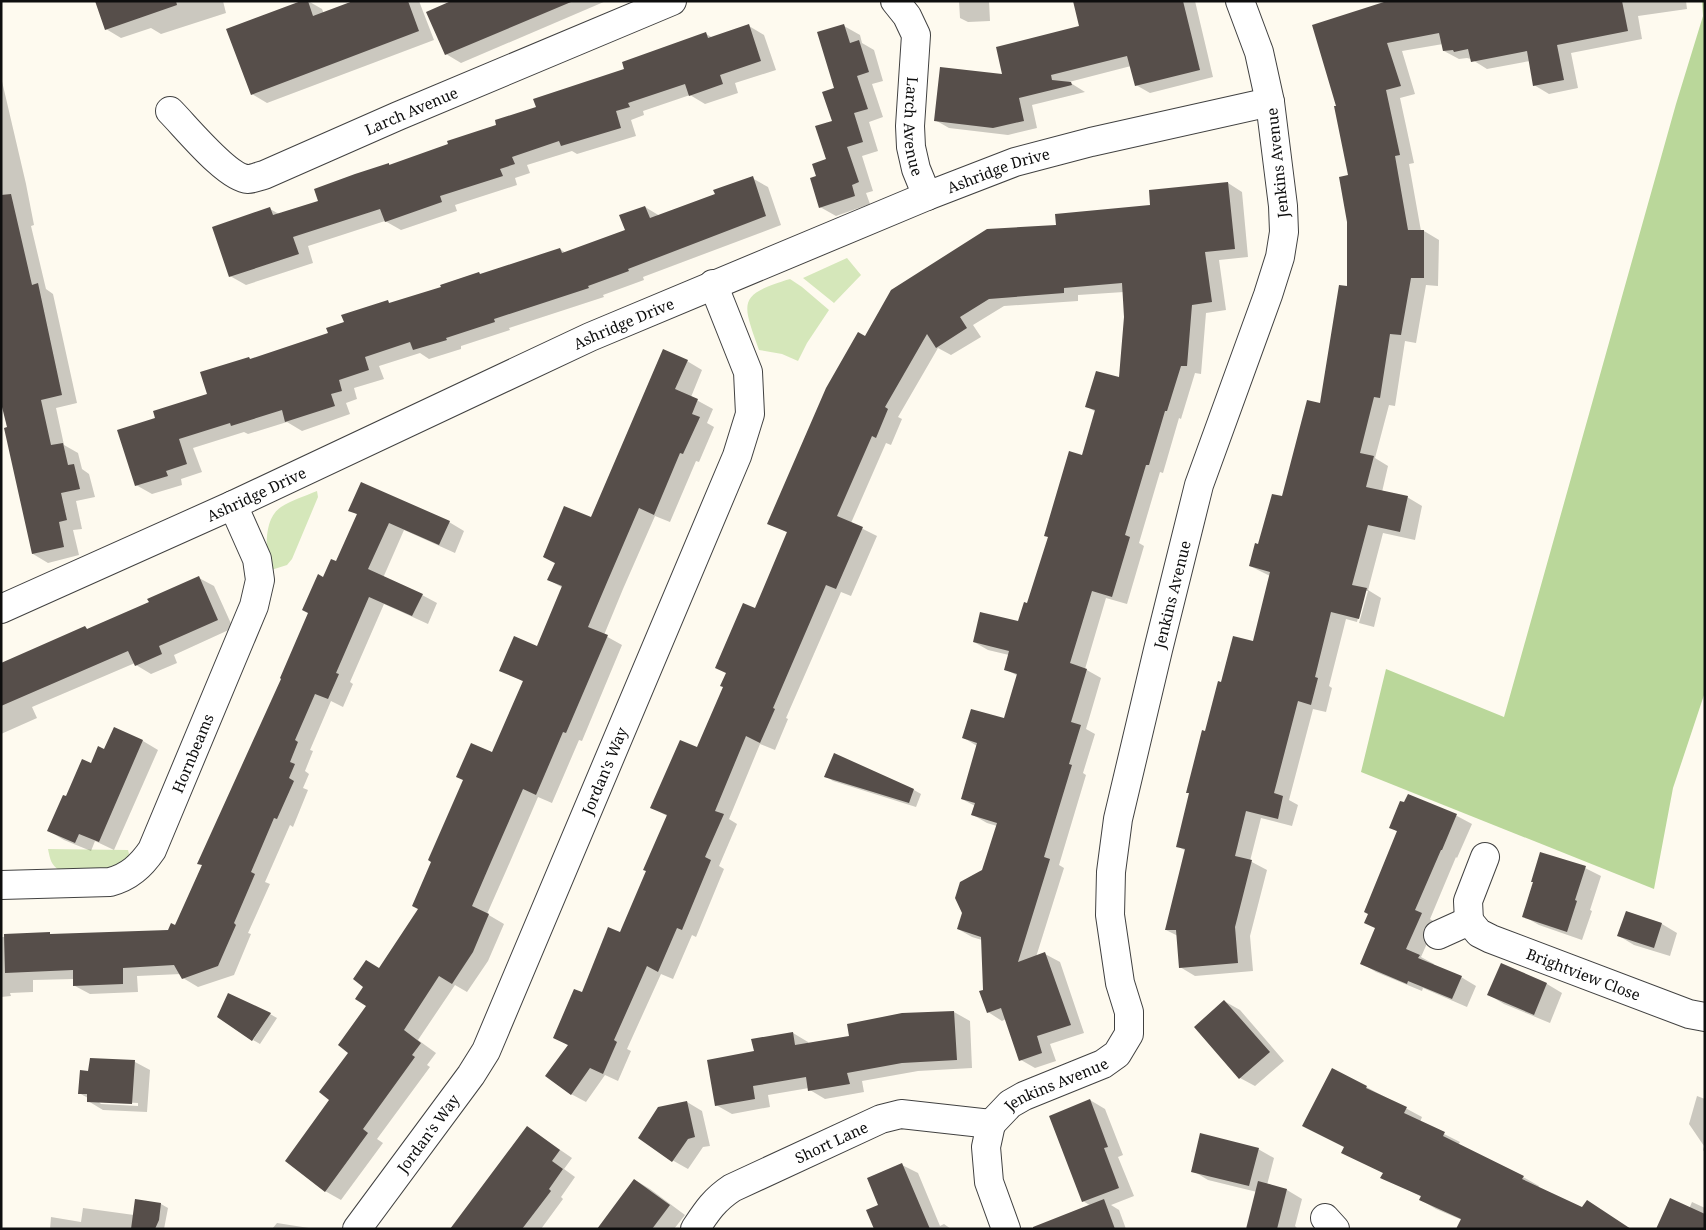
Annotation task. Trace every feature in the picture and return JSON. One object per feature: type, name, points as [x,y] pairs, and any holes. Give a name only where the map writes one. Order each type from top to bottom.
[{"type":"street","name":"Larch Avenue","points":[[170,111],[224,166],[237,176],[248,179],[264,176],[398,116],[672,1]]},
{"type":"street","name":"Larch Avenue","points":[[895,1],[907,16],[916,35],[910,126],[911,147],[916,169],[927,196]]},
{"type":"street","name":"Jenkins Avenue","points":[[991,1124],[1010,1104],[1024,1096],[1103,1064],[1117,1054],[1129,1034],[1129,1012],[1120,983],[1110,915],[1111,872],[1118,818],[1199,485],[1280,257],[1284,232],[1283,206],[1270,102],[1259,52],[1240,1]]},
{"type":"street","name":"Ashridge Drive","points":[[1,609],[233,505],[581,341],[712,284],[927,196],[1015,162],[1091,142],[1270,102]]},
{"type":"street","name":"Jordan's Way","points":[[357,1229],[472,1075],[486,1051],[738,456],[750,414],[748,372],[712,284]]},
{"type":"street","name":"Hornbeams","points":[[1,885],[110,882],[124,878],[134,871],[144,862],[152,850],[254,606],[260,580],[257,559],[233,505]]},
{"type":"street","points":[[1438,934],[1469,921],[1468,901],[1485,857]]},
{"type":"street","name":"Brightview Close","points":[[1469,921],[1479,933],[1491,940],[1689,1014],[1705,1017]]},
{"type":"street","name":"Short Lane","points":[[695,1229],[711,1205],[732,1188],[881,1119],[901,1114],[991,1124]]},
{"type":"street","points":[[991,1124],[986,1148],[989,1182],[1006,1229]]},
{"type":"green space","points":[[1702,1],[1705,1],[1705,692],[1673,788],[1654,889],[1361,772],[1386,669],[1504,717],[1676,104],[1703,16]]},
{"type":"green space","points":[[847,258],[861,275],[834,303],[803,278]]},
{"type":"green space","points":[[790,279],[829,310],[807,343],[798,361],[782,354],[759,350],[747,311],[748,302],[760,290]]},
{"type":"green space","points":[[317,491],[318,497],[292,559],[287,565],[268,571],[267,536],[268,528],[275,513],[290,502]]},
{"type":"green space","points":[[48,849],[128,850],[130,858],[109,870],[59,870],[51,861]]},
{"type":"building","points":[[95,1],[176,1],[177,5],[105,30]]},
{"type":"building","points":[[301,1],[308,1],[313,16],[353,1],[408,1],[419,31],[251,95],[226,29]]},
{"type":"building","points":[[451,1],[571,2],[445,55],[426,12]]},
{"type":"building","points":[[1073,1],[1183,1],[1200,70],[1135,86],[1127,56],[1051,75],[1052,80],[1071,82],[1072,85],[1019,98],[1024,121],[993,128],[934,121],[940,67],[1002,74],[996,47],[1079,26]]},
{"type":"building","points":[[1387,1],[1622,1],[1628,31],[1557,45],[1564,80],[1533,86],[1527,51],[1471,62],[1468,49],[1454,52],[1453,50],[1443,51],[1439,33],[1387,43],[1401,86],[1386,90],[1400,155],[1395,156],[1408,230],[1424,230],[1424,278],[1411,278],[1401,335],[1390,334],[1380,398],[1374,397],[1360,453],[1374,456],[1366,487],[1408,496],[1400,532],[1368,525],[1352,585],[1367,588],[1359,619],[1331,612],[1315,677],[1318,678],[1311,705],[1298,701],[1274,793],[1283,796],[1278,819],[1246,811],[1235,856],[1252,860],[1235,927],[1238,963],[1179,968],[1176,930],[1165,930],[1185,849],[1176,847],[1189,793],[1186,793],[1202,730],[1205,731],[1218,681],[1221,682],[1233,636],[1253,641],[1270,572],[1249,566],[1255,543],[1258,544],[1272,494],[1282,496],[1307,400],[1320,403],[1339,285],[1347,286],[1347,222],[1339,177],[1348,175],[1334,106],[1336,106],[1312,25]]},
{"type":"building","points":[[749,24],[761,61],[720,75],[723,84],[689,96],[685,84],[628,103],[630,107],[616,111],[621,128],[561,146],[559,141],[512,157],[515,164],[500,169],[503,176],[440,196],[442,202],[385,222],[380,209],[293,237],[299,254],[229,277],[212,227],[270,207],[273,215],[318,201],[314,189],[389,163],[389,165],[448,144],[447,141],[496,125],[495,120],[536,107],[533,99],[624,69],[622,62],[706,32],[708,38]]},
{"type":"building","points":[[844,24],[850,43],[859,40],[869,72],[857,76],[868,109],[854,113],[863,142],[847,147],[859,182],[852,185],[855,196],[819,208],[810,178],[816,176],[812,164],[826,159],[815,126],[832,121],[822,92],[834,88],[817,32]]},
{"type":"building","points":[[753,176],[766,216],[628,269],[629,271],[588,286],[589,288],[494,319],[495,322],[446,338],[447,340],[413,350],[410,342],[365,357],[369,370],[339,380],[342,391],[331,394],[335,406],[285,422],[282,410],[231,426],[230,423],[179,439],[187,464],[166,471],[168,476],[135,486],[117,430],[155,418],[153,411],[207,394],[200,372],[249,357],[250,359],[328,333],[326,328],[344,322],[341,315],[388,300],[389,303],[441,287],[440,285],[479,272],[480,274],[560,248],[562,253],[625,230],[619,215],[645,206],[650,218],[715,194],[713,190]]},
{"type":"building","points":[[1228,182],[1235,249],[1205,252],[1212,302],[1192,305],[1187,366],[1181,366],[1149,465],[1146,465],[1125,535],[1130,537],[1112,597],[1092,591],[1070,663],[1087,669],[1071,722],[1081,725],[1069,764],[1072,765],[1044,857],[1050,859],[1018,962],[1045,952],[1071,1025],[1037,1036],[1042,1053],[1019,1061],[1001,1008],[987,1013],[979,991],[983,990],[981,937],[957,929],[962,913],[955,898],[960,882],[982,870],[997,823],[971,815],[975,803],[961,799],[977,743],[962,738],[971,709],[1004,718],[1017,674],[1004,670],[1009,651],[973,642],[980,612],[1018,621],[1024,602],[1027,603],[1048,537],[1044,536],[1069,451],[1082,455],[1095,410],[1085,407],[1096,371],[1119,377],[1124,317],[1122,283],[1064,288],[1064,293],[989,299],[960,317],[967,328],[936,348],[927,334],[885,407],[888,409],[876,438],[872,436],[837,516],[863,527],[836,589],[826,585],[760,743],[746,736],[715,811],[724,814],[705,857],[711,860],[682,930],[677,928],[658,972],[647,966],[614,1040],[617,1042],[603,1074],[590,1068],[571,1095],[545,1076],[568,1045],[553,1038],[574,989],[582,992],[608,927],[620,932],[646,871],[643,870],[667,815],[650,808],[680,740],[697,747],[723,687],[720,686],[726,673],[715,668],[743,603],[755,608],[787,532],[767,524],[826,388],[858,332],[865,336],[891,290],[987,229],[1056,225],[1055,214],[1150,205],[1149,190]]},
{"type":"building","points":[[11,194],[32,285],[38,283],[62,395],[41,400],[51,445],[63,443],[68,465],[74,464],[80,489],[61,493],[67,520],[59,522],[64,547],[32,554],[4,428],[7,427],[1,403],[1,195]]},
{"type":"building","points":[[663,349],[688,360],[675,389],[698,399],[692,414],[700,417],[683,454],[680,453],[654,515],[639,508],[588,627],[608,635],[566,733],[563,732],[536,795],[523,789],[472,906],[489,914],[473,952],[452,984],[439,976],[404,1030],[421,1043],[412,1055],[415,1057],[363,1129],[368,1133],[325,1192],[285,1161],[329,1100],[319,1092],[348,1053],[338,1045],[366,1006],[355,999],[363,987],[353,979],[366,960],[379,968],[418,909],[412,906],[431,862],[428,860],[463,780],[456,777],[471,743],[492,752],[523,681],[499,671],[514,636],[537,646],[562,586],[547,580],[555,563],[543,557],[564,506],[591,517]]},
{"type":"building","points":[[361,482],[450,521],[439,545],[389,523],[368,569],[423,594],[412,616],[369,597],[336,673],[339,674],[328,699],[315,694],[295,740],[298,742],[290,762],[295,764],[289,778],[294,781],[277,819],[274,818],[251,872],[255,874],[218,966],[182,979],[174,965],[123,968],[123,984],[73,986],[73,970],[5,973],[4,934],[168,930],[171,923],[175,925],[202,865],[197,864],[281,679],[308,613],[302,610],[318,574],[323,577],[331,559],[336,561],[357,514],[348,511]]},
{"type":"building","points":[[199,576],[218,620],[159,646],[162,654],[135,666],[128,651],[1,706],[1,663],[85,626],[87,629],[149,602],[147,599]]},
{"type":"building","points":[[114,727],[143,740],[99,842],[79,834],[75,843],[47,831],[63,795],[66,796],[82,759],[91,763],[98,746],[104,749]]},
{"type":"building","points":[[834,753],[914,789],[909,803],[824,777]]},
{"type":"building","points":[[1408,794],[1457,814],[1415,910],[1422,913],[1406,949],[1420,955],[1418,958],[1462,976],[1452,999],[1408,981],[1407,984],[1360,964],[1375,928],[1364,923],[1368,914],[1364,912],[1397,831],[1389,828],[1400,801],[1404,802]]},
{"type":"building","points":[[1540,852],[1586,866],[1567,932],[1522,917]]},
{"type":"building","points":[[1626,911],[1662,923],[1654,948],[1617,936]]},
{"type":"building","points":[[1501,963],[1547,983],[1534,1015],[1487,995]]},
{"type":"building","points":[[228,993],[271,1013],[252,1041],[217,1017]]},
{"type":"building","points":[[1224,1000],[1270,1052],[1239,1079],[1194,1027]]},
{"type":"building","points":[[954,1011],[957,1060],[902,1063],[847,1073],[850,1084],[808,1091],[806,1077],[753,1086],[755,1099],[715,1106],[707,1060],[754,1051],[751,1039],[793,1032],[795,1045],[849,1036],[847,1024],[902,1013]]},
{"type":"building","points":[[90,1058],[135,1060],[132,1104],[87,1102],[87,1094],[78,1094],[80,1070],[88,1071]]},
{"type":"building","points":[[1332,1068],[1367,1086],[1366,1088],[1407,1107],[1404,1113],[1445,1132],[1443,1136],[1524,1176],[1522,1179],[1582,1207],[1587,1200],[1631,1229],[1456,1229],[1461,1219],[1419,1200],[1421,1196],[1380,1178],[1383,1173],[1341,1153],[1344,1147],[1302,1126]]},
{"type":"building","points":[[1090,1099],[1108,1147],[1104,1148],[1119,1188],[1082,1202],[1049,1116]]},
{"type":"building","points":[[687,1101],[695,1137],[688,1139],[672,1162],[638,1138],[658,1107]]},
{"type":"building","points":[[527,1126],[560,1150],[552,1161],[563,1169],[549,1189],[551,1191],[522,1229],[450,1229]]},
{"type":"building","points":[[1200,1133],[1259,1148],[1249,1186],[1191,1172]]},
{"type":"building","points":[[902,1163],[930,1229],[874,1229],[866,1210],[878,1205],[867,1178]]},
{"type":"building","points":[[634,1179],[670,1205],[652,1229],[597,1229]]},
{"type":"building","points":[[1258,1181],[1287,1189],[1277,1229],[1246,1229]]},
{"type":"building","points":[[1670,1198],[1705,1214],[1705,1229],[1656,1229]]},
{"type":"building","points":[[135,1199],[161,1203],[159,1220],[155,1229],[131,1229]]},
{"type":"building","points":[[1104,1199],[1115,1229],[1033,1229],[1033,1227]]}]
